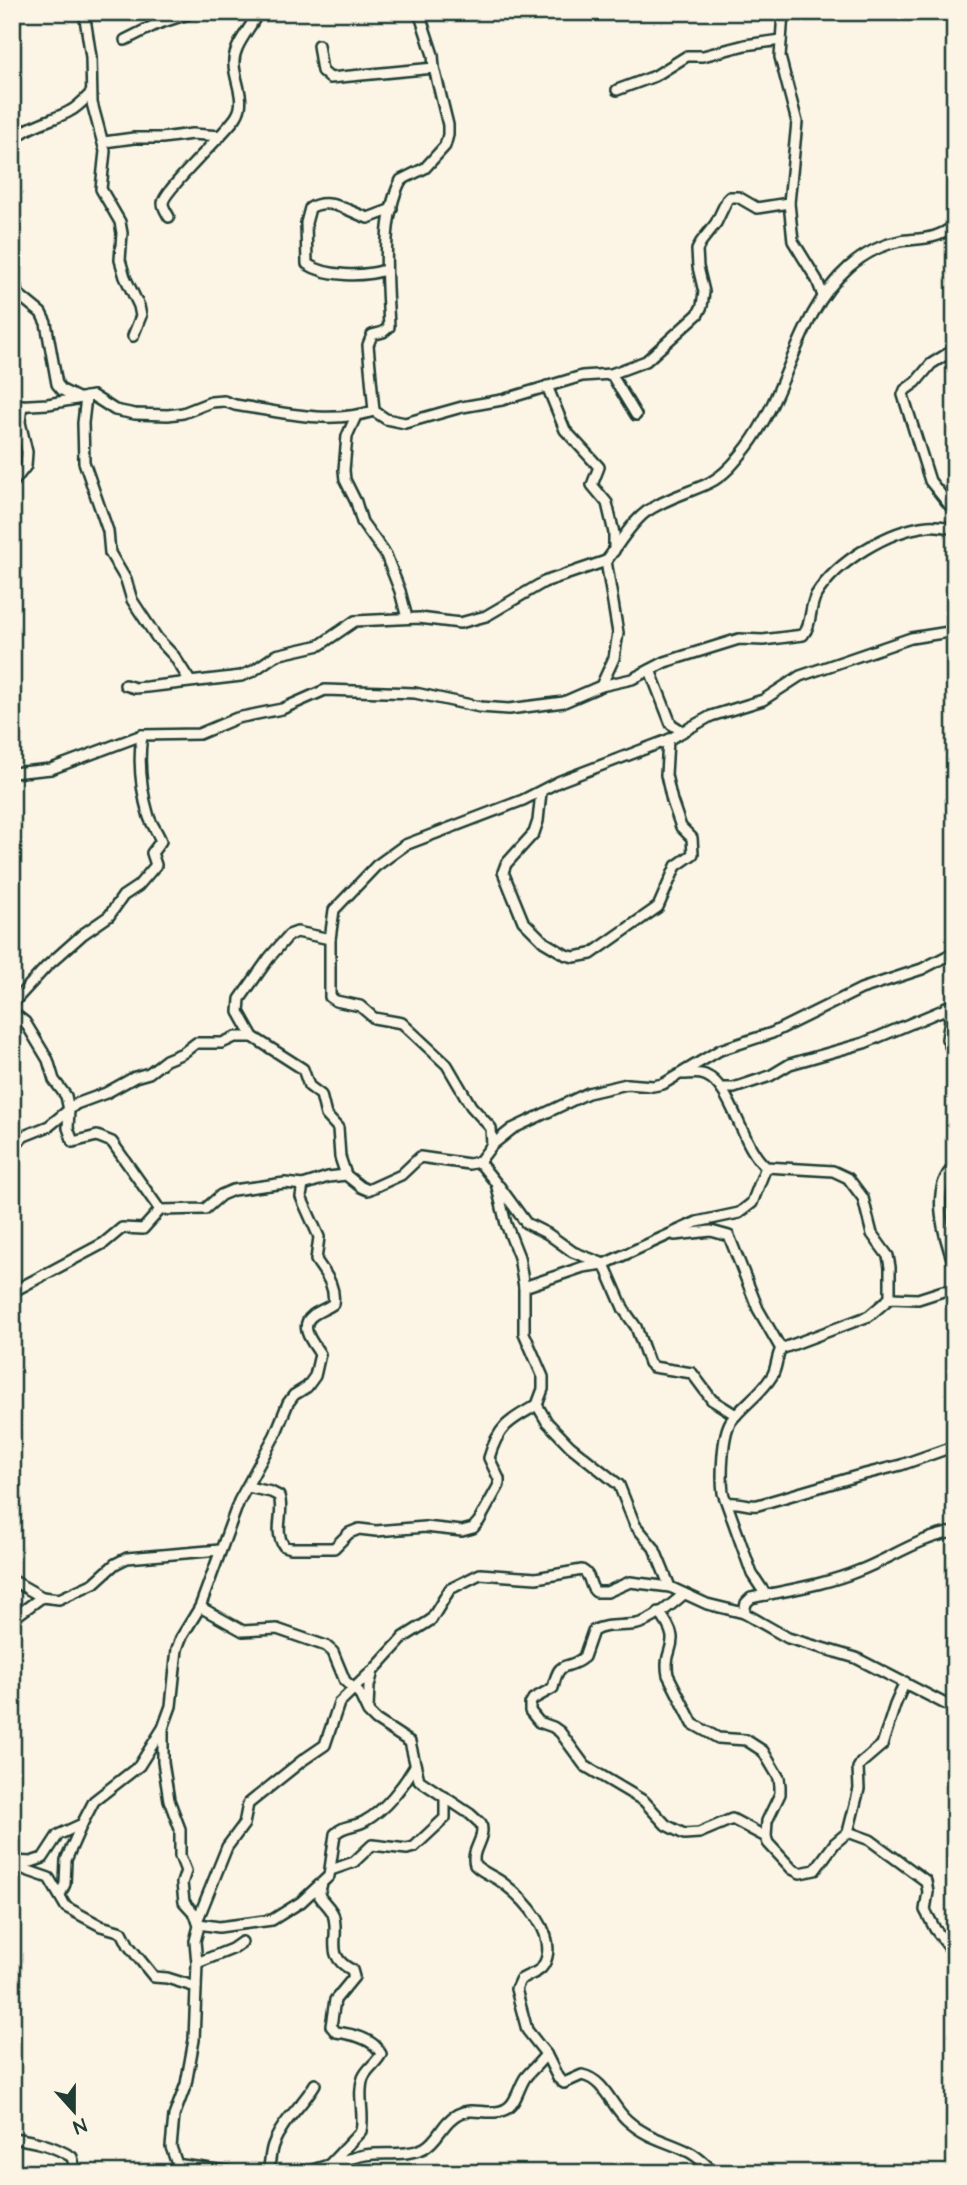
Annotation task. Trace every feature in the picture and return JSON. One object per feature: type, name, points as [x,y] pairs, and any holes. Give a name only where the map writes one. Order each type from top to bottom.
[{"type":"street","points":[[84,12],[91,57],[92,103],[104,142],[105,163],[101,189],[120,222],[120,260],[139,306],[141,316],[134,336]]},
{"type":"street","points":[[125,40],[156,24],[194,12]]},
{"type":"street","points":[[169,217],[164,208],[164,200],[236,118],[240,104],[239,84],[234,66],[235,52],[258,12]]},
{"type":"street","points":[[374,411],[368,345],[372,335],[389,327],[386,270],[392,209],[401,180],[425,168],[445,146],[448,125],[433,55],[419,12]]},
{"type":"street","points":[[783,12],[781,64],[797,122],[789,203],[793,241],[817,280],[823,296]]},
{"type":"street","points":[[617,90],[655,76],[687,56],[704,56],[745,45],[781,40]]},
{"type":"street","points":[[318,45],[322,71],[330,78],[434,68]]},
{"type":"street","points":[[12,144],[28,130],[70,111],[91,93]]},
{"type":"street","points":[[104,142],[192,134],[221,135]]},
{"type":"street","points":[[12,484],[26,466],[27,452],[17,405],[48,404],[82,397],[98,398],[115,410],[142,415],[175,414],[211,402],[224,401],[235,405],[340,418],[374,411],[386,419],[405,423],[462,407],[502,400],[582,376],[611,374],[646,361],[698,314],[704,292],[697,250],[716,223],[727,200],[738,197],[757,208],[789,203]]},
{"type":"street","points":[[386,270],[366,274],[313,268],[305,260],[306,223],[310,208],[320,204],[336,205],[368,218],[392,209]]},
{"type":"street","points":[[125,685],[135,688],[241,676],[276,655],[320,645],[355,621],[407,618],[460,623],[486,616],[544,582],[606,561],[643,514],[667,499],[710,482],[730,467],[749,444],[765,418],[790,360],[823,296],[847,269],[868,252],[885,245],[939,236],[955,225]]},
{"type":"street","points":[[12,277],[19,295],[41,313],[46,323],[57,384],[62,390],[82,397]]},
{"type":"street","points":[[955,349],[932,364],[903,395],[930,481],[955,512]]},
{"type":"street","points":[[611,374],[636,415]]},
{"type":"street","points":[[547,386],[565,430],[599,467],[592,485],[607,503],[614,533],[614,551]]},
{"type":"street","points":[[82,397],[84,461],[108,531],[110,553],[126,580],[132,600],[190,681]]},
{"type":"street","points":[[356,416],[347,436],[345,480],[362,522],[386,555],[407,618]]},
{"type":"street","points":[[12,773],[51,769],[142,735],[199,734],[237,718],[282,709],[325,690],[406,692],[480,707],[509,709],[564,702],[601,686],[626,681],[676,658],[743,638],[763,640],[803,635],[816,596],[845,563],[880,541],[912,530],[928,526],[955,529]]},
{"type":"street","points":[[601,686],[614,658],[618,633],[606,561]]},
{"type":"street","points":[[492,1145],[491,1128],[471,1106],[452,1071],[411,1031],[398,1021],[374,1018],[360,1006],[336,1001],[330,997],[332,916],[338,906],[376,866],[405,845],[541,792],[560,780],[668,740],[711,716],[763,700],[800,676],[911,638],[955,631]]},
{"type":"street","points":[[650,670],[671,724],[682,731]]},
{"type":"street","points":[[12,1004],[46,967],[83,934],[109,916],[123,896],[138,886],[156,865],[152,853],[162,841],[151,821],[145,800],[140,764],[142,735]]},
{"type":"street","points":[[541,792],[537,826],[530,838],[506,864],[503,872],[520,917],[532,932],[566,955],[574,957],[591,954],[658,907],[676,866],[693,853],[692,838],[679,823],[667,780],[668,740]]},
{"type":"street","points":[[330,939],[293,933],[270,958],[239,1003],[240,1015],[253,1037],[303,1069],[309,1086],[321,1095],[326,1115],[338,1128],[340,1157],[346,1175],[368,1189],[401,1175],[420,1157],[469,1164],[478,1162],[492,1145],[517,1126],[594,1091],[633,1084],[657,1086],[682,1074],[720,1049],[772,1033],[860,989],[922,969],[955,952]]},
{"type":"street","points":[[721,1088],[734,1088],[769,1076],[790,1064],[864,1043],[951,1006],[947,1039],[955,1057]]},
{"type":"street","points":[[12,1012],[25,1022],[45,1054],[54,1080],[67,1100],[68,1128],[74,1142],[97,1136],[112,1142],[160,1210]]},
{"type":"street","points":[[12,1148],[24,1136],[49,1126],[76,1104],[152,1072],[166,1060],[183,1054],[196,1042],[222,1043],[236,1037],[253,1037]]},
{"type":"street","points":[[682,1074],[700,1073],[708,1076],[721,1088],[755,1157],[766,1167],[833,1171],[848,1178],[863,1198],[870,1230],[888,1256],[891,1298]]},
{"type":"street","points":[[478,1162],[526,1223],[548,1234],[573,1252],[604,1264],[624,1310],[636,1327],[646,1358],[653,1367],[692,1373],[712,1400],[736,1415]]},
{"type":"street","points":[[955,1166],[949,1171],[940,1209],[955,1267]]},
{"type":"street","points":[[524,1287],[583,1267],[604,1264],[697,1222],[745,1210],[758,1191],[766,1167]]},
{"type":"street","points":[[12,1292],[104,1243],[122,1228],[143,1229],[160,1210],[205,1209],[221,1195],[233,1190],[285,1183],[303,1185],[328,1177],[346,1175]]},
{"type":"street","points":[[248,1487],[278,1496],[281,1505],[278,1536],[284,1546],[291,1548],[334,1548],[349,1533],[359,1529],[376,1531],[425,1527],[462,1531],[473,1528],[479,1521],[498,1490],[499,1479],[489,1458],[498,1434],[510,1419],[537,1405],[543,1389],[543,1377],[524,1334],[524,1287],[519,1257],[506,1224],[496,1183]]},
{"type":"street","points":[[60,1895],[65,1884],[66,1860],[82,1824],[98,1798],[139,1766],[163,1728],[173,1698],[177,1649],[200,1607],[239,1501],[275,1435],[288,1403],[315,1377],[320,1354],[308,1335],[307,1323],[310,1317],[329,1307],[334,1299],[330,1279],[316,1260],[319,1237],[302,1198],[303,1185]]},
{"type":"street","points":[[666,1236],[718,1231],[729,1236],[758,1309],[781,1349],[773,1375],[728,1426],[722,1485],[752,1574],[766,1595]]},
{"type":"street","points":[[781,1349],[869,1316],[891,1298],[918,1299],[943,1291],[955,1291]]},
{"type":"street","points":[[537,1405],[547,1422],[570,1446],[619,1485],[635,1525],[654,1548],[670,1587]]},
{"type":"street","points":[[727,1503],[740,1501],[752,1506],[758,1505],[901,1465],[955,1446]]},
{"type":"street","points":[[744,1613],[748,1600],[820,1584],[856,1572],[939,1535],[955,1532]]},
{"type":"street","points":[[12,1580],[42,1597],[55,1600],[94,1583],[115,1563],[127,1558],[220,1550]]},
{"type":"street","points":[[240,2173],[182,2165],[175,2170],[171,2147],[174,2116],[187,2084],[194,2040],[197,1963],[195,1941],[198,1922],[228,1844],[244,1824],[248,1804],[326,1745],[335,1711],[353,1688],[373,1671],[404,1637],[431,1620],[450,1589],[480,1574],[536,1578],[582,1570],[589,1576],[596,1592],[607,1592],[630,1582],[670,1587],[707,1604],[744,1613],[788,1637],[843,1653],[955,1709]]},
{"type":"street","points":[[684,1594],[636,1624],[605,1626],[593,1632],[584,1657],[561,1667],[555,1676],[553,1688],[533,1699],[530,1711],[539,1722],[560,1732],[585,1766],[644,1801],[670,1828],[691,1835],[732,1819],[766,1837]]},
{"type":"street","points":[[12,1619],[42,1597]]},
{"type":"street","points":[[200,1607],[243,1631],[277,1629],[326,1646],[333,1652],[345,1681],[361,1697],[368,1712],[410,1742],[419,1780],[476,1819],[483,1828],[473,1857],[475,1865],[504,1883],[537,1916],[546,1938],[544,1965],[520,1980],[516,1989],[527,2030],[546,2054],[561,2081],[567,2082],[582,2075],[592,2079],[612,2098],[625,2119],[642,2133],[691,2153],[715,2173]]},
{"type":"street","points":[[659,1612],[673,1635],[668,1675],[693,1724],[718,1738],[746,1740],[755,1744],[763,1751],[779,1778],[780,1794],[767,1821],[766,1837],[768,1843],[792,1869],[800,1873],[815,1870],[835,1843],[848,1832],[859,1789],[858,1769],[861,1763],[882,1745],[905,1682]]},
{"type":"street","points":[[368,1712],[369,1686],[373,1671]]},
{"type":"street","points":[[163,1728],[163,1762],[169,1800],[180,1829],[180,1858],[186,1871],[182,1883],[184,1902],[198,1922],[219,1927],[272,1920],[301,1902],[323,1883]]},
{"type":"street","points":[[328,2166],[361,2131],[362,2082],[381,2054],[378,2048],[366,2040],[335,2032],[331,2026],[335,2000],[354,1976],[352,1970],[340,1964],[336,1957],[333,1914],[319,1895],[331,1870],[335,1834],[342,1828],[373,1815],[415,1766]]},
{"type":"street","points":[[331,1870],[356,1861],[370,1846],[407,1849],[414,1847],[445,1818],[445,1797]]},
{"type":"street","points":[[12,1861],[24,1863],[40,1860],[47,1854],[58,1835],[82,1824]]},
{"type":"street","points":[[848,1832],[870,1840],[926,1881],[928,1892],[925,1910],[935,1929],[955,1955]]},
{"type":"street","points":[[12,1861],[26,1870],[49,1878],[66,1907],[101,1926],[122,1932],[129,1946],[154,1978],[167,1978],[196,1987]]},
{"type":"street","points":[[197,1963],[232,1949],[242,1942]]},
{"type":"street","points":[[303,2173],[363,2156],[417,2151],[435,2139],[443,2126],[458,2114],[470,2110],[497,2112],[507,2108],[518,2096],[524,2080],[546,2054]]},
{"type":"street","points":[[268,2173],[273,2145],[282,2128],[306,2101],[315,2084]]},
{"type":"street","points":[[12,2138],[53,2146],[72,2157],[76,2173]]}]
